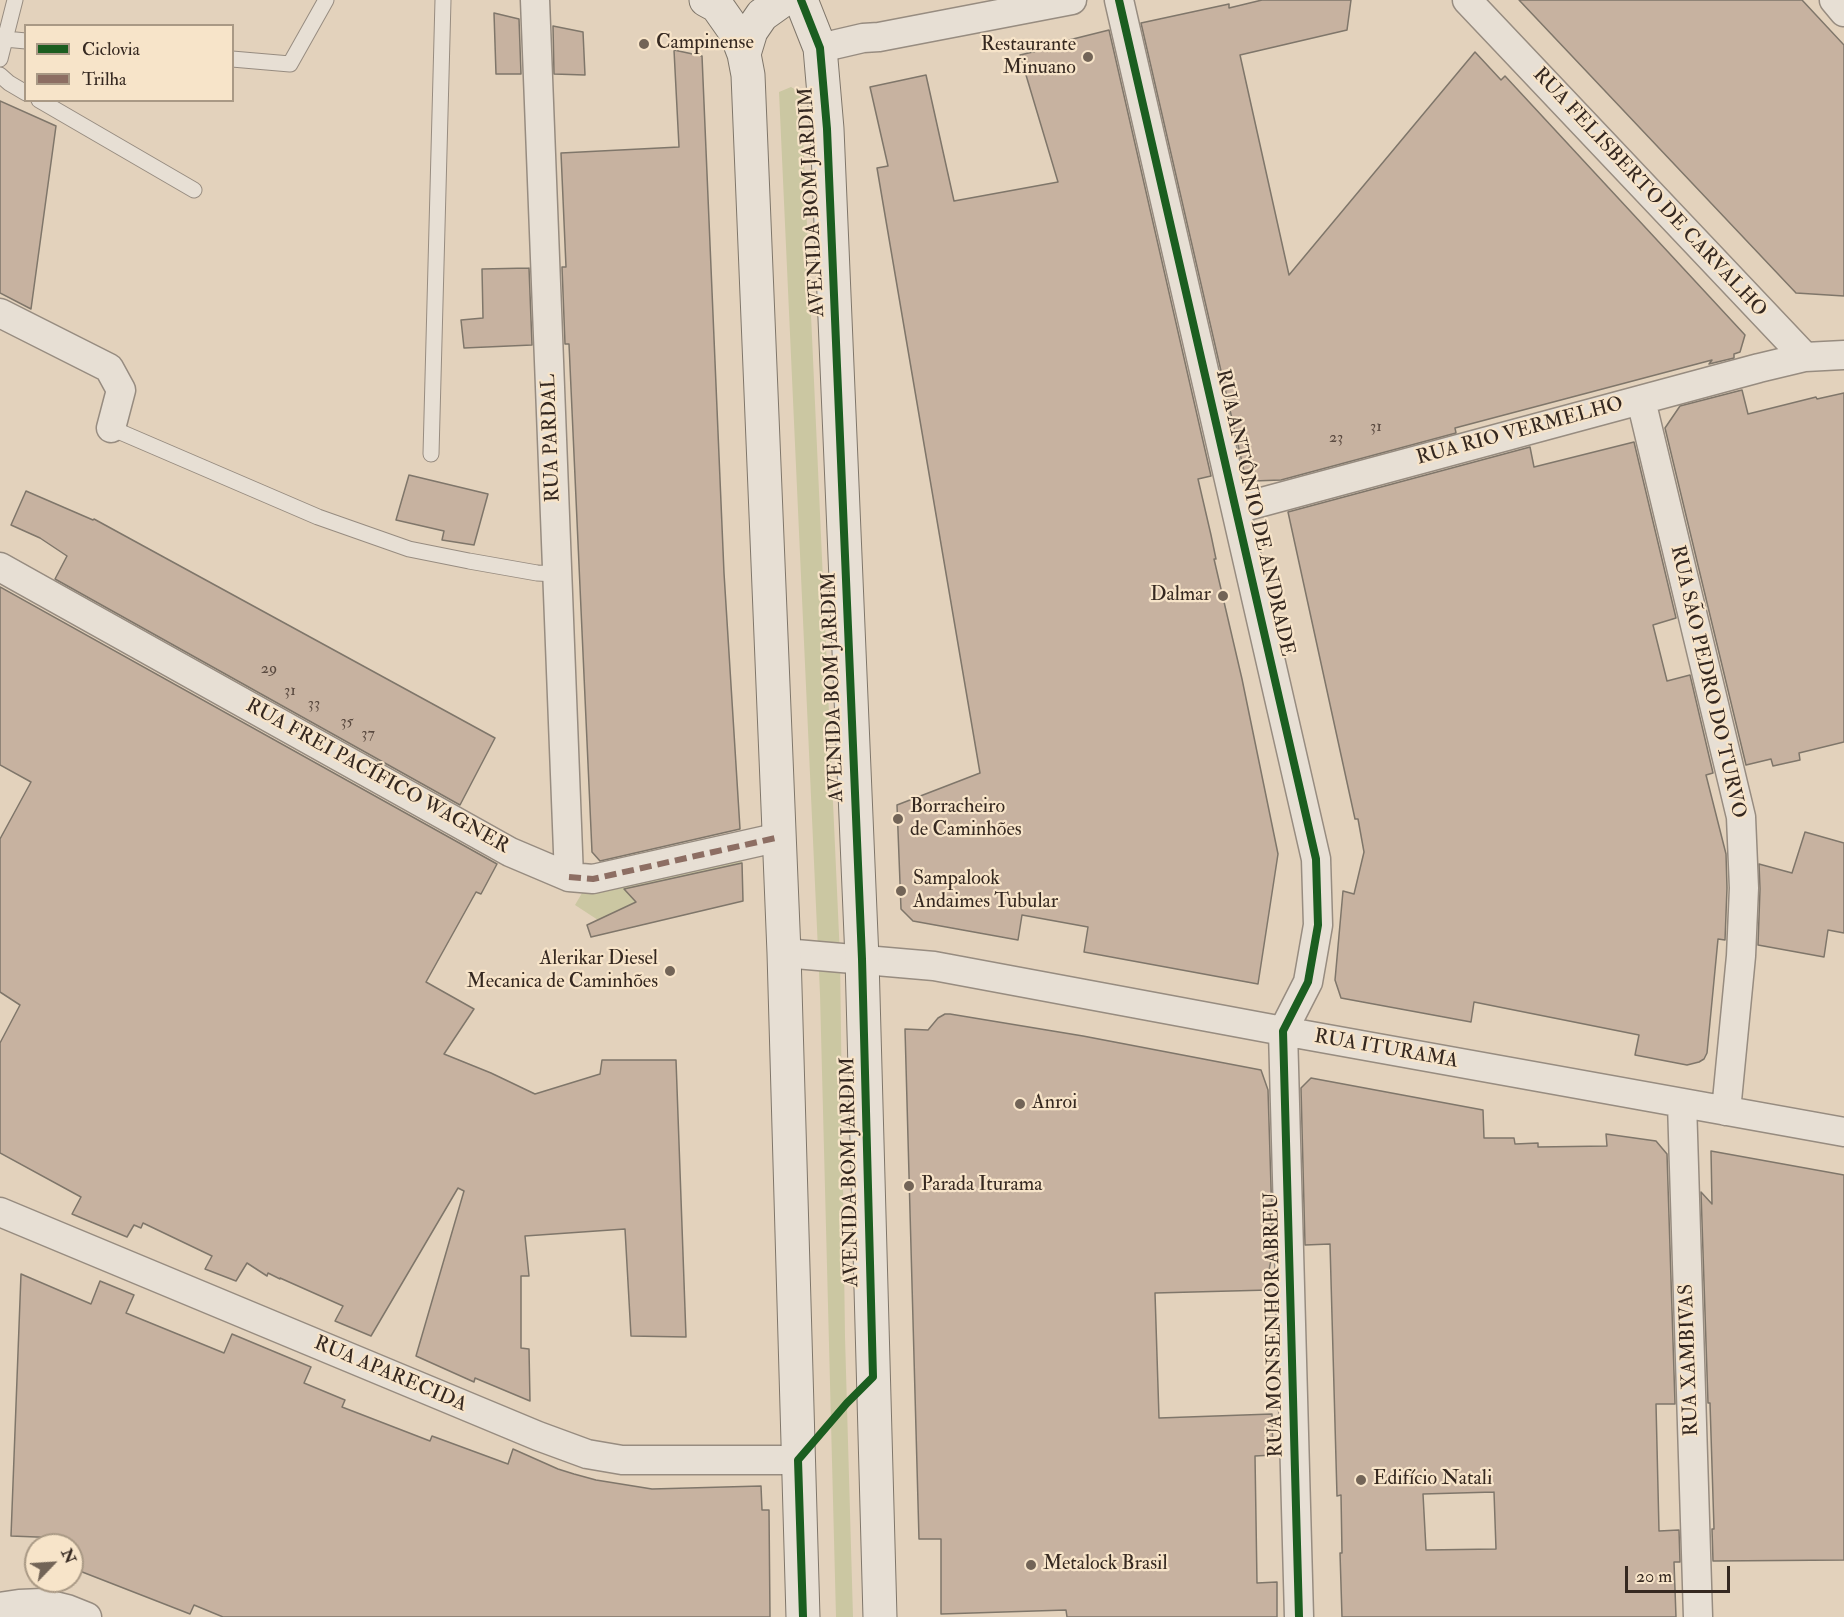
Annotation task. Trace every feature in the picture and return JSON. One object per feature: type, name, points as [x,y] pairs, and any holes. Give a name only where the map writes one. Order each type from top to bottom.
[{"type":"main road","points":[[706,0],[717,6],[736,33],[744,54],[748,75],[780,837],[803,1617]]},
{"type":"main road","points":[[744,54],[752,32],[762,15],[783,0]]},
{"type":"main road","name":"AVENIDA BOM JARDIM","points":[[801,0],[820,48],[827,141],[862,959],[880,1617]]},
{"type":"street","name":"RUA PARDAL","points":[[535,0],[568,877]]},
{"type":"street","points":[[820,48],[1072,0]]},
{"type":"street","name":"RUA ANTÔNIO DE ANDRADE","points":[[1119,0],[1316,860],[1318,925],[1308,982],[1283,1031]]},
{"type":"street","name":"RUA FELISBERTO DE CARVALHO","points":[[1467,0],[1805,357]]},
{"type":"street","points":[[0,313],[109,368],[121,390],[111,428]]},
{"type":"street","points":[[1805,357],[1844,355]]},
{"type":"street","name":"RUA RIO VERMELHO","points":[[1236,508],[1805,357]]},
{"type":"street","name":"RUA SÃO PEDRO DO TURVO","points":[[1641,400],[1741,817],[1744,888],[1742,945],[1726,1111]]},
{"type":"street","name":"RUA FREI PACÍFICO WAGNER","points":[[0,567],[510,852],[568,877],[593,879],[780,837]]},
{"type":"street","name":"RUA ITURAMA","points":[[784,953],[934,966],[1844,1132]]},
{"type":"street","name":"RUA MONSENHOR ABREU","points":[[1283,1031],[1299,1617]]},
{"type":"street","name":"RUA XAMBIVAS","points":[[1682,1103],[1698,1617]]},
{"type":"street","name":"RUA APARECIDA","points":[[0,1212],[527,1432],[587,1454],[622,1460],[798,1460]]},
{"type":"street","points":[[0,1607],[43,1603],[87,1617]]},
{"type":"lane","points":[[0,59],[15,0]]},
{"type":"lane","points":[[234,59],[290,64],[327,0]]},
{"type":"lane","points":[[431,454],[443,0]]},
{"type":"lane","points":[[5,39],[24,41]]},
{"type":"lane","points":[[0,75],[24,92]]},
{"type":"lane","points":[[42,102],[194,190]]},
{"type":"lane","points":[[111,428],[318,517],[409,549],[537,573],[557,574]]},
{"type":"shaded area","points":[[791,87],[801,93],[840,957],[845,1337],[853,1617],[836,1617],[820,994],[779,92]]},
{"type":"shaded area","points":[[741,854],[742,864],[598,920],[575,905],[582,893]]},
{"type":"building","points":[[1262,0],[1351,0],[1347,30],[1240,55],[1289,275],[1475,52],[1501,80],[1505,76],[1745,335],[1740,352],[1734,354],[1734,358],[1709,364],[1712,360],[1455,428],[1456,433],[1281,480],[1253,481],[1244,471],[1141,23],[1229,4],[1229,8]]},
{"type":"building","points":[[1519,0],[1802,0],[1844,45],[1844,296],[1796,293]]},
{"type":"building","points":[[494,13],[519,19],[521,74],[496,74]]},
{"type":"building","points":[[553,26],[583,32],[585,75],[554,74]]},
{"type":"building","points":[[1109,30],[1211,476],[1198,479],[1278,854],[1258,984],[1084,952],[1088,927],[1022,915],[1018,940],[913,921],[901,909],[897,805],[980,773],[877,168],[888,166],[870,87],[926,75],[954,201],[1058,182],[1020,55]]},
{"type":"building","points":[[674,50],[702,56],[724,573],[740,829],[600,861],[592,852],[569,344],[565,344],[562,267],[566,267],[561,153],[679,147]]},
{"type":"building","points":[[0,101],[56,126],[31,309],[0,293]]},
{"type":"building","points":[[529,268],[532,345],[464,348],[461,320],[483,318],[482,269]]},
{"type":"building","points":[[1742,390],[1748,414],[1816,397],[1817,399],[1844,393],[1844,742],[1799,753],[1800,760],[1773,766],[1771,759],[1746,765],[1665,428],[1680,406]]},
{"type":"building","points":[[1634,442],[1676,618],[1653,625],[1667,681],[1690,675],[1713,773],[1706,775],[1726,854],[1725,940],[1718,939],[1707,1053],[1704,1059],[1687,1065],[1635,1055],[1639,1035],[1474,1002],[1471,1022],[1341,998],[1335,980],[1343,891],[1354,894],[1364,852],[1288,512],[1530,447],[1534,467]]},
{"type":"building","points":[[409,475],[488,494],[474,545],[442,540],[444,531],[396,520]]},
{"type":"building","points":[[26,491],[94,519],[495,738],[460,805],[55,579],[67,556],[40,538],[11,525]]},
{"type":"building","points":[[0,587],[497,864],[481,894],[476,892],[426,982],[474,1009],[444,1054],[535,1094],[600,1074],[602,1060],[676,1060],[686,1337],[631,1336],[625,1229],[525,1236],[529,1276],[521,1276],[521,1348],[529,1349],[530,1401],[475,1378],[474,1382],[416,1356],[464,1191],[458,1188],[371,1336],[335,1321],[343,1306],[268,1273],[267,1276],[247,1263],[236,1281],[205,1269],[212,1256],[143,1223],[141,1228],[134,1225],[127,1237],[72,1214],[81,1197],[0,1153],[0,1043],[20,1005],[0,992],[0,839],[31,782],[0,765]]},
{"type":"building","points":[[1805,832],[1844,843],[1844,933],[1828,930],[1824,957],[1758,945],[1759,864],[1792,873]]},
{"type":"building","points":[[742,863],[743,901],[591,937],[587,925],[636,902],[624,889]]},
{"type":"building","points":[[945,1014],[1083,1036],[1261,1070],[1268,1090],[1273,1251],[1269,1270],[1269,1290],[1155,1293],[1159,1418],[1272,1414],[1273,1455],[1255,1456],[1257,1583],[1277,1582],[1277,1617],[1067,1617],[1066,1610],[941,1614],[941,1539],[919,1539],[905,1029],[928,1030],[938,1018]]},
{"type":"building","points":[[1311,1078],[1483,1110],[1484,1138],[1514,1138],[1515,1144],[1538,1143],[1538,1147],[1607,1146],[1606,1134],[1656,1141],[1667,1154],[1675,1404],[1656,1404],[1659,1531],[1679,1530],[1680,1562],[1674,1562],[1676,1617],[1342,1617],[1341,1495],[1337,1496],[1330,1244],[1305,1245],[1301,1088]],"holes":[[[1494,1492],[1496,1549],[1426,1550],[1423,1494]]]},
{"type":"building","points":[[1711,1151],[1844,1175],[1844,1560],[1713,1561],[1710,1403],[1708,1403],[1701,1192],[1712,1204]]},
{"type":"building","points":[[21,1274],[91,1304],[100,1281],[134,1295],[126,1313],[224,1353],[232,1334],[311,1367],[304,1383],[345,1400],[342,1407],[430,1441],[432,1436],[508,1464],[513,1449],[574,1474],[652,1489],[761,1486],[762,1510],[769,1510],[770,1617],[223,1617],[194,1605],[190,1614],[84,1573],[84,1533],[24,1533],[24,1537],[11,1536]]},
{"type":"marked path","points":[[569,877],[593,879],[780,837]]},
{"type":"cycle path","points":[[801,0],[820,48],[827,129],[862,959],[873,1377],[847,1403],[798,1460],[803,1617]]},
{"type":"cycle path","points":[[1119,0],[1316,859],[1318,925],[1308,982],[1283,1031],[1299,1617]]},
{"type":"place","name":"Campinense","points":[[644,44]]},
{"type":"place","name":"Restaurante Minuano","points":[[1088,57]]},
{"type":"place","name":"Dalmar","points":[[1223,596]]},
{"type":"place","name":"Borracheiro de Caminhões","points":[[898,819]]},
{"type":"place","name":"Sampalook Andaimes Tubular","points":[[901,891]]},
{"type":"place","name":"Alerikar Diesel Mecanica de Caminhões","points":[[670,971]]},
{"type":"place","name":"Anroi","points":[[1020,1104]]},
{"type":"place","name":"Parada Iturama","points":[[909,1186]]},
{"type":"place","name":"Edifício Natali","points":[[1361,1480]]},
{"type":"place","name":"Metalock Brasil","points":[[1031,1565]]}]
